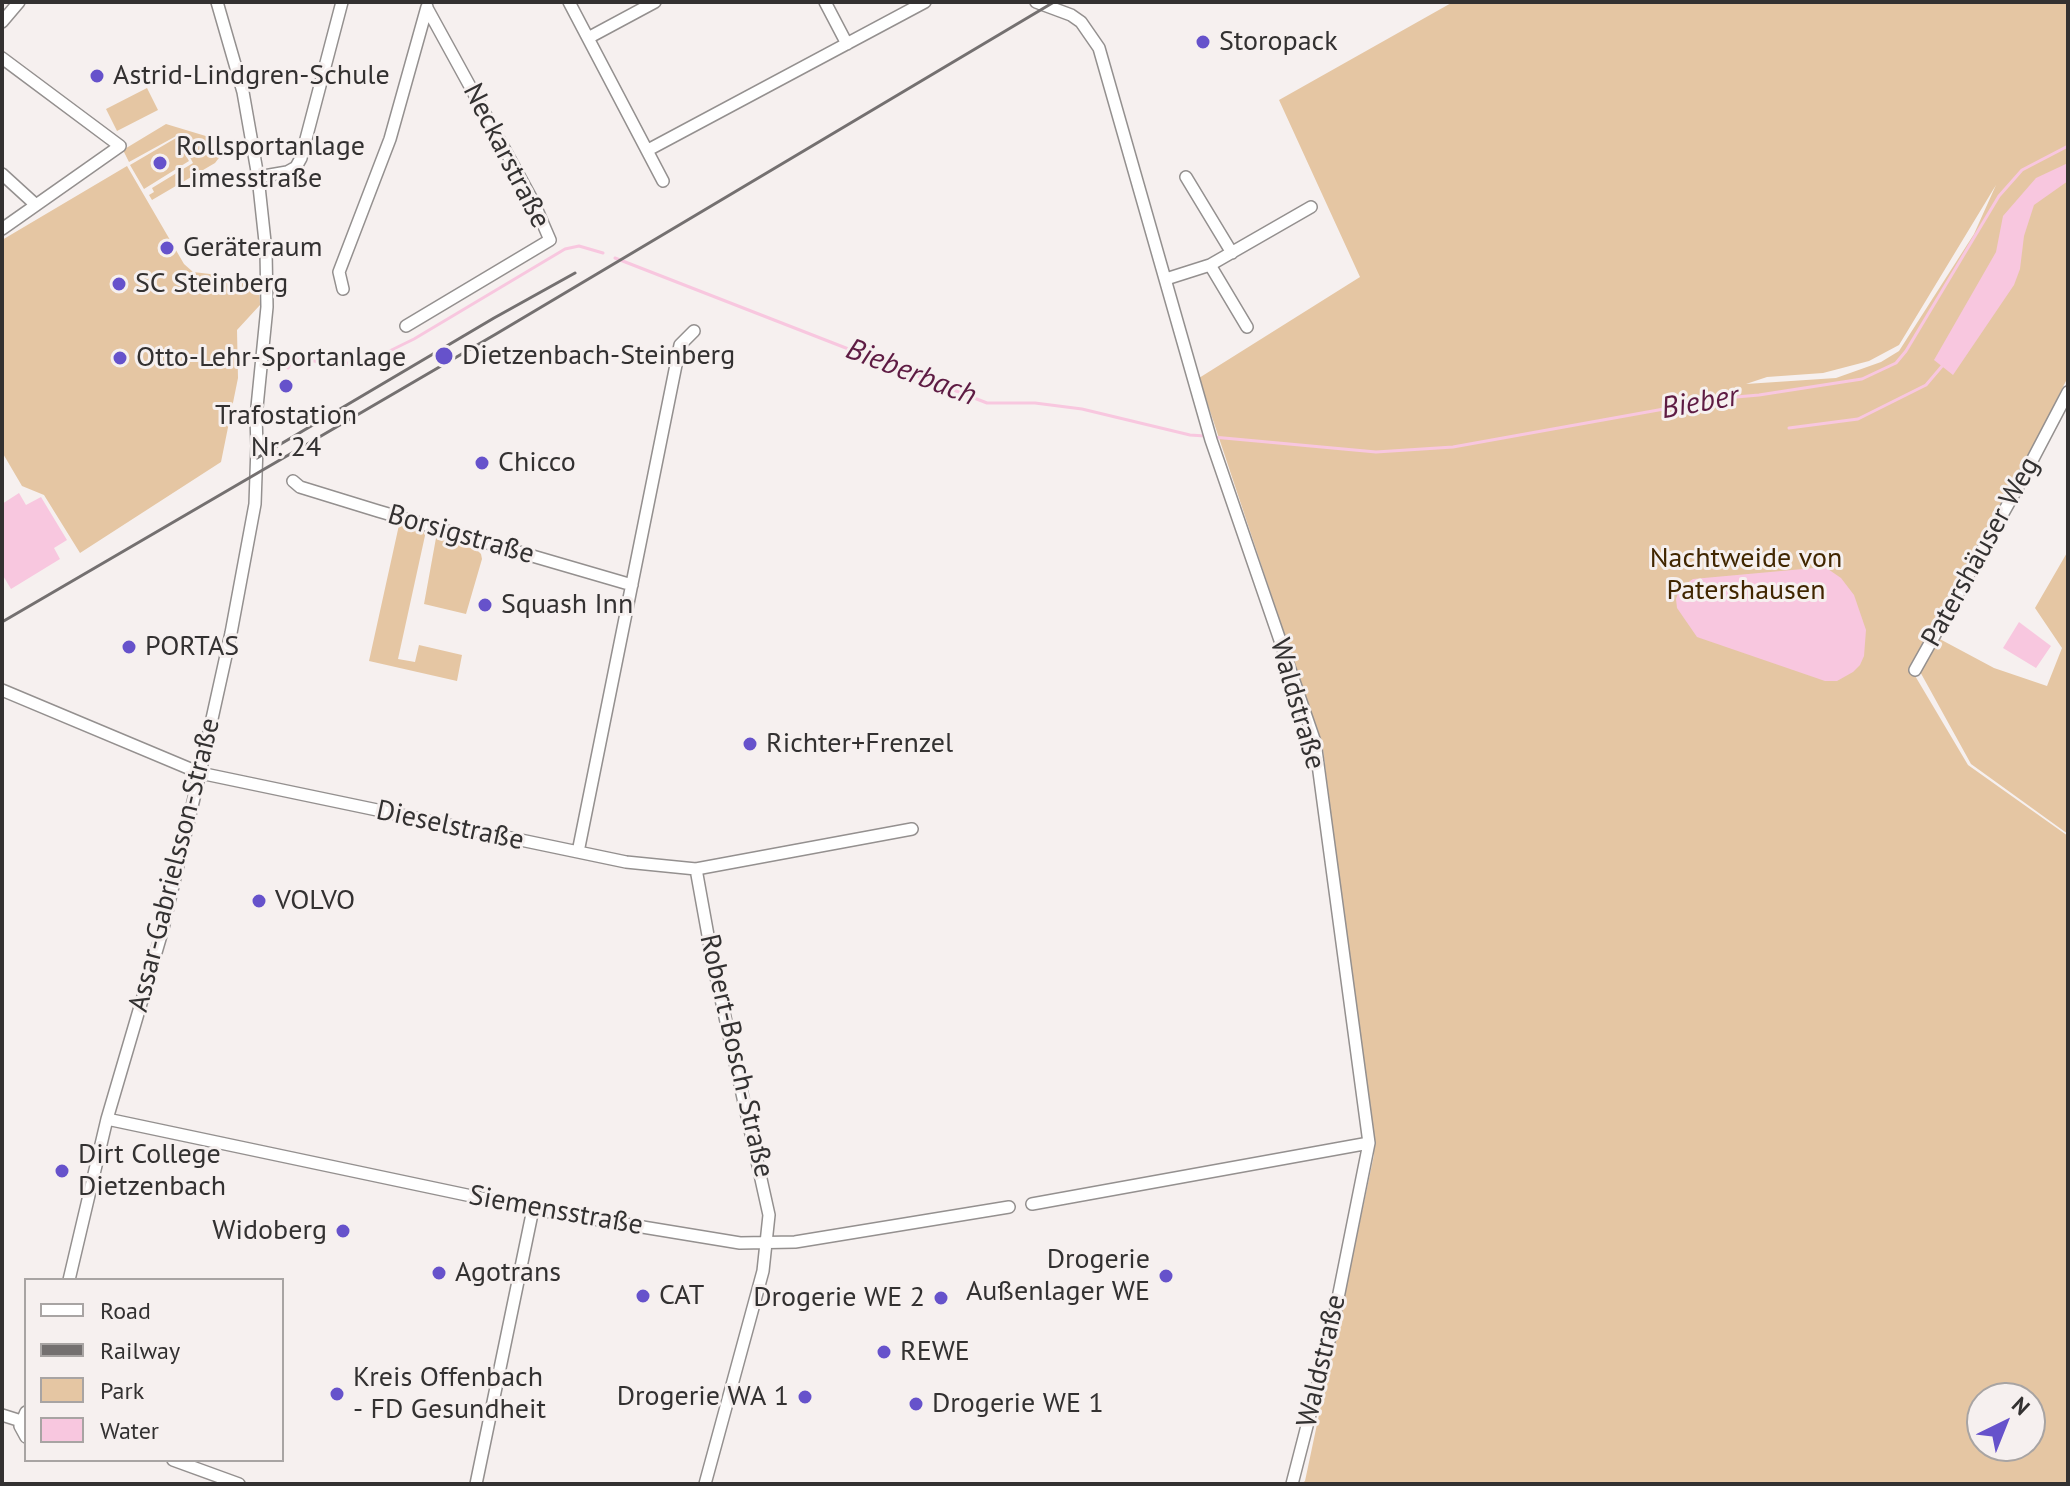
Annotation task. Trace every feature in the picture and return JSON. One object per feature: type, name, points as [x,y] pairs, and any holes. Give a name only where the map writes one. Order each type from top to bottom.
[{"type":"street","points":[[2,22],[19,2]]},
{"type":"street","name":"Assar-Gabrielsson-Straße","points":[[69,1278],[107,1119],[162,932],[200,773],[255,504],[256,417],[268,283],[258,177],[243,92],[217,2]]},
{"type":"street","points":[[258,177],[293,169],[301,158],[342,2]]},
{"type":"street","points":[[569,2],[663,181]]},
{"type":"street","points":[[588,38],[655,2]]},
{"type":"street","points":[[825,2],[847,44]]},
{"type":"street","points":[[648,150],[925,2]]},
{"type":"street","name":"Waldstraße","points":[[1036,2],[1081,22],[1099,48],[1210,435],[1315,742],[1369,1143],[1331,1333],[1292,1484]]},
{"type":"street","points":[[343,289],[339,272],[390,139],[428,5]]},
{"type":"street","name":"Neckarstraße","points":[[406,326],[550,240],[534,203],[428,5]]},
{"type":"street","points":[[2,58],[120,146],[2,229]]},
{"type":"street","points":[[2,174],[36,205]]},
{"type":"street","points":[[1186,177],[1232,253]]},
{"type":"street","points":[[1166,279],[1210,265],[1311,207]]},
{"type":"street","points":[[1210,265],[1247,327]]},
{"type":"street","points":[[578,852],[680,345],[694,331]]},
{"type":"street","name":"Patershäuser Weg","points":[[1915,670],[2068,392]]},
{"type":"street","name":"Borsigstraße","points":[[293,481],[300,487],[378,511],[632,585]]},
{"type":"street","name":"Dieselstraße","points":[[2,690],[200,773],[636,864],[696,869],[912,829]]},
{"type":"street","name":"Robert-Bosch-Straße","points":[[696,869],[713,963],[765,1190],[769,1227],[763,1271],[705,1484]]},
{"type":"street","name":"Siemensstraße","points":[[107,1119],[533,1209],[740,1243],[795,1242],[1009,1207]]},
{"type":"street","points":[[1032,1204],[1369,1143]]},
{"type":"street","points":[[476,1484],[533,1209]]},
{"type":"street","points":[[2,1415],[23,1417]]},
{"type":"street","points":[[178,1462],[239,1484]]},
{"type":"green space","name":"Nachtweide von Patershausen","points":[[1453,2],[2068,2],[2068,377],[2004,504],[1911,669],[1968,765],[2068,836],[2068,1484],[1301,1484],[1305,1481],[1374,1155],[1323,750],[1199,378],[1360,277],[1279,100]],"holes":[[[1996,185],[1974,234],[1899,351],[1881,362],[1836,378],[1746,384],[1767,377],[1823,373],[1869,361],[1899,345]]]},
{"type":"green space","points":[[147,88],[158,110],[117,131],[106,109]]},
{"type":"green space","points":[[166,124],[219,140],[222,154],[215,163],[152,200],[149,195],[154,192],[152,188],[193,163],[178,135],[129,162],[123,150]]},
{"type":"green space","name":"Rollsportanlage Limesstraße","points":[[176,138],[189,161],[144,189],[130,165]]},
{"type":"green space","name":"Otto-Lehr-Sportanlage","points":[[127,166],[184,264],[193,272],[227,276],[259,286],[260,305],[237,330],[238,378],[221,462],[80,553],[44,495],[22,486],[2,452],[2,240]]},
{"type":"green space","points":[[399,525],[426,531],[398,659],[415,662],[419,645],[462,655],[457,681],[369,661]]},
{"type":"green space","points":[[436,538],[477,550],[481,554],[466,614],[424,604]]},
{"type":"green space","points":[[2068,551],[2068,834],[1971,764],[1918,668],[1936,637],[1994,668],[2047,686],[2062,648],[2035,608]]},
{"type":"water","points":[[2068,163],[2068,181],[2034,205],[2014,285],[1953,375],[1934,360],[1996,252],[2003,216],[2036,178]]},
{"type":"water","points":[[19,493],[26,505],[41,497],[67,540],[54,548],[60,559],[11,589],[2,574],[2,504]]},
{"type":"water","points":[[1825,567],[1841,578],[1854,595],[1866,630],[1864,656],[1860,665],[1837,681],[1825,681],[1697,637],[1677,608],[1680,588],[1693,579]]},
{"type":"water","points":[[2019,622],[2051,646],[2036,668],[2003,648]]},
{"type":"waterway","name":"Bieber","points":[[1213,437],[1376,452],[1453,447],[1725,398],[1862,379],[1896,363],[1906,351],[1999,196],[2022,170],[2068,146]]},
{"type":"waterway","name":"Bieberbach","points":[[294,357],[329,364],[367,362],[414,339],[565,249],[579,246],[603,253]]},
{"type":"waterway","name":"Bieberbach","points":[[615,258],[987,403],[1035,403],[1082,409],[1205,436]]},
{"type":"waterway","points":[[288,368],[294,357]]},
{"type":"waterway","points":[[1789,428],[1858,419],[1926,385],[1943,365]]},
{"type":"railway","points":[[2,622],[496,334],[1054,2]]},
{"type":"railway","points":[[257,458],[575,273]]},
{"type":"place","name":"Storopack","points":[[1203,42]]},
{"type":"place","name":"Astrid-Lindgren-Schule","points":[[97,76]]},
{"type":"place","name":"Rollsportanlage Limesstraße","points":[[160,163]]},
{"type":"place","name":"Geräteraum","points":[[167,248]]},
{"type":"place","name":"SC Steinberg","points":[[119,284]]},
{"type":"place","name":"Dietzenbach-Steinberg","points":[[444,356]]},
{"type":"place","name":"Otto-Lehr-Sportanlage","points":[[120,358]]},
{"type":"place","name":"Trafostation Nr. 24","points":[[286,386]]},
{"type":"place","name":"Chicco","points":[[482,463]]},
{"type":"place","name":"Squash Inn","points":[[485,605]]},
{"type":"place","name":"PORTAS","points":[[129,647]]},
{"type":"place","name":"Richter+Frenzel","points":[[750,744]]},
{"type":"place","name":"VOLVO","points":[[259,901]]},
{"type":"place","name":"Dirt College Dietzenbach","points":[[62,1171]]},
{"type":"place","name":"Widoberg","points":[[343,1231]]},
{"type":"place","name":"Agotrans","points":[[439,1273]]},
{"type":"place","name":"Drogerie Außenlager WE","points":[[1166,1276]]},
{"type":"place","name":"CAT","points":[[643,1296]]},
{"type":"place","name":"Drogerie WE 2","points":[[941,1298]]},
{"type":"place","name":"REWE","points":[[884,1352]]},
{"type":"place","name":"Kreis Offenbach - FD Gesundheit","points":[[337,1394]]},
{"type":"place","name":"Drogerie WA 1","points":[[805,1397]]},
{"type":"place","name":"Drogerie WE 1","points":[[916,1404]]}]
